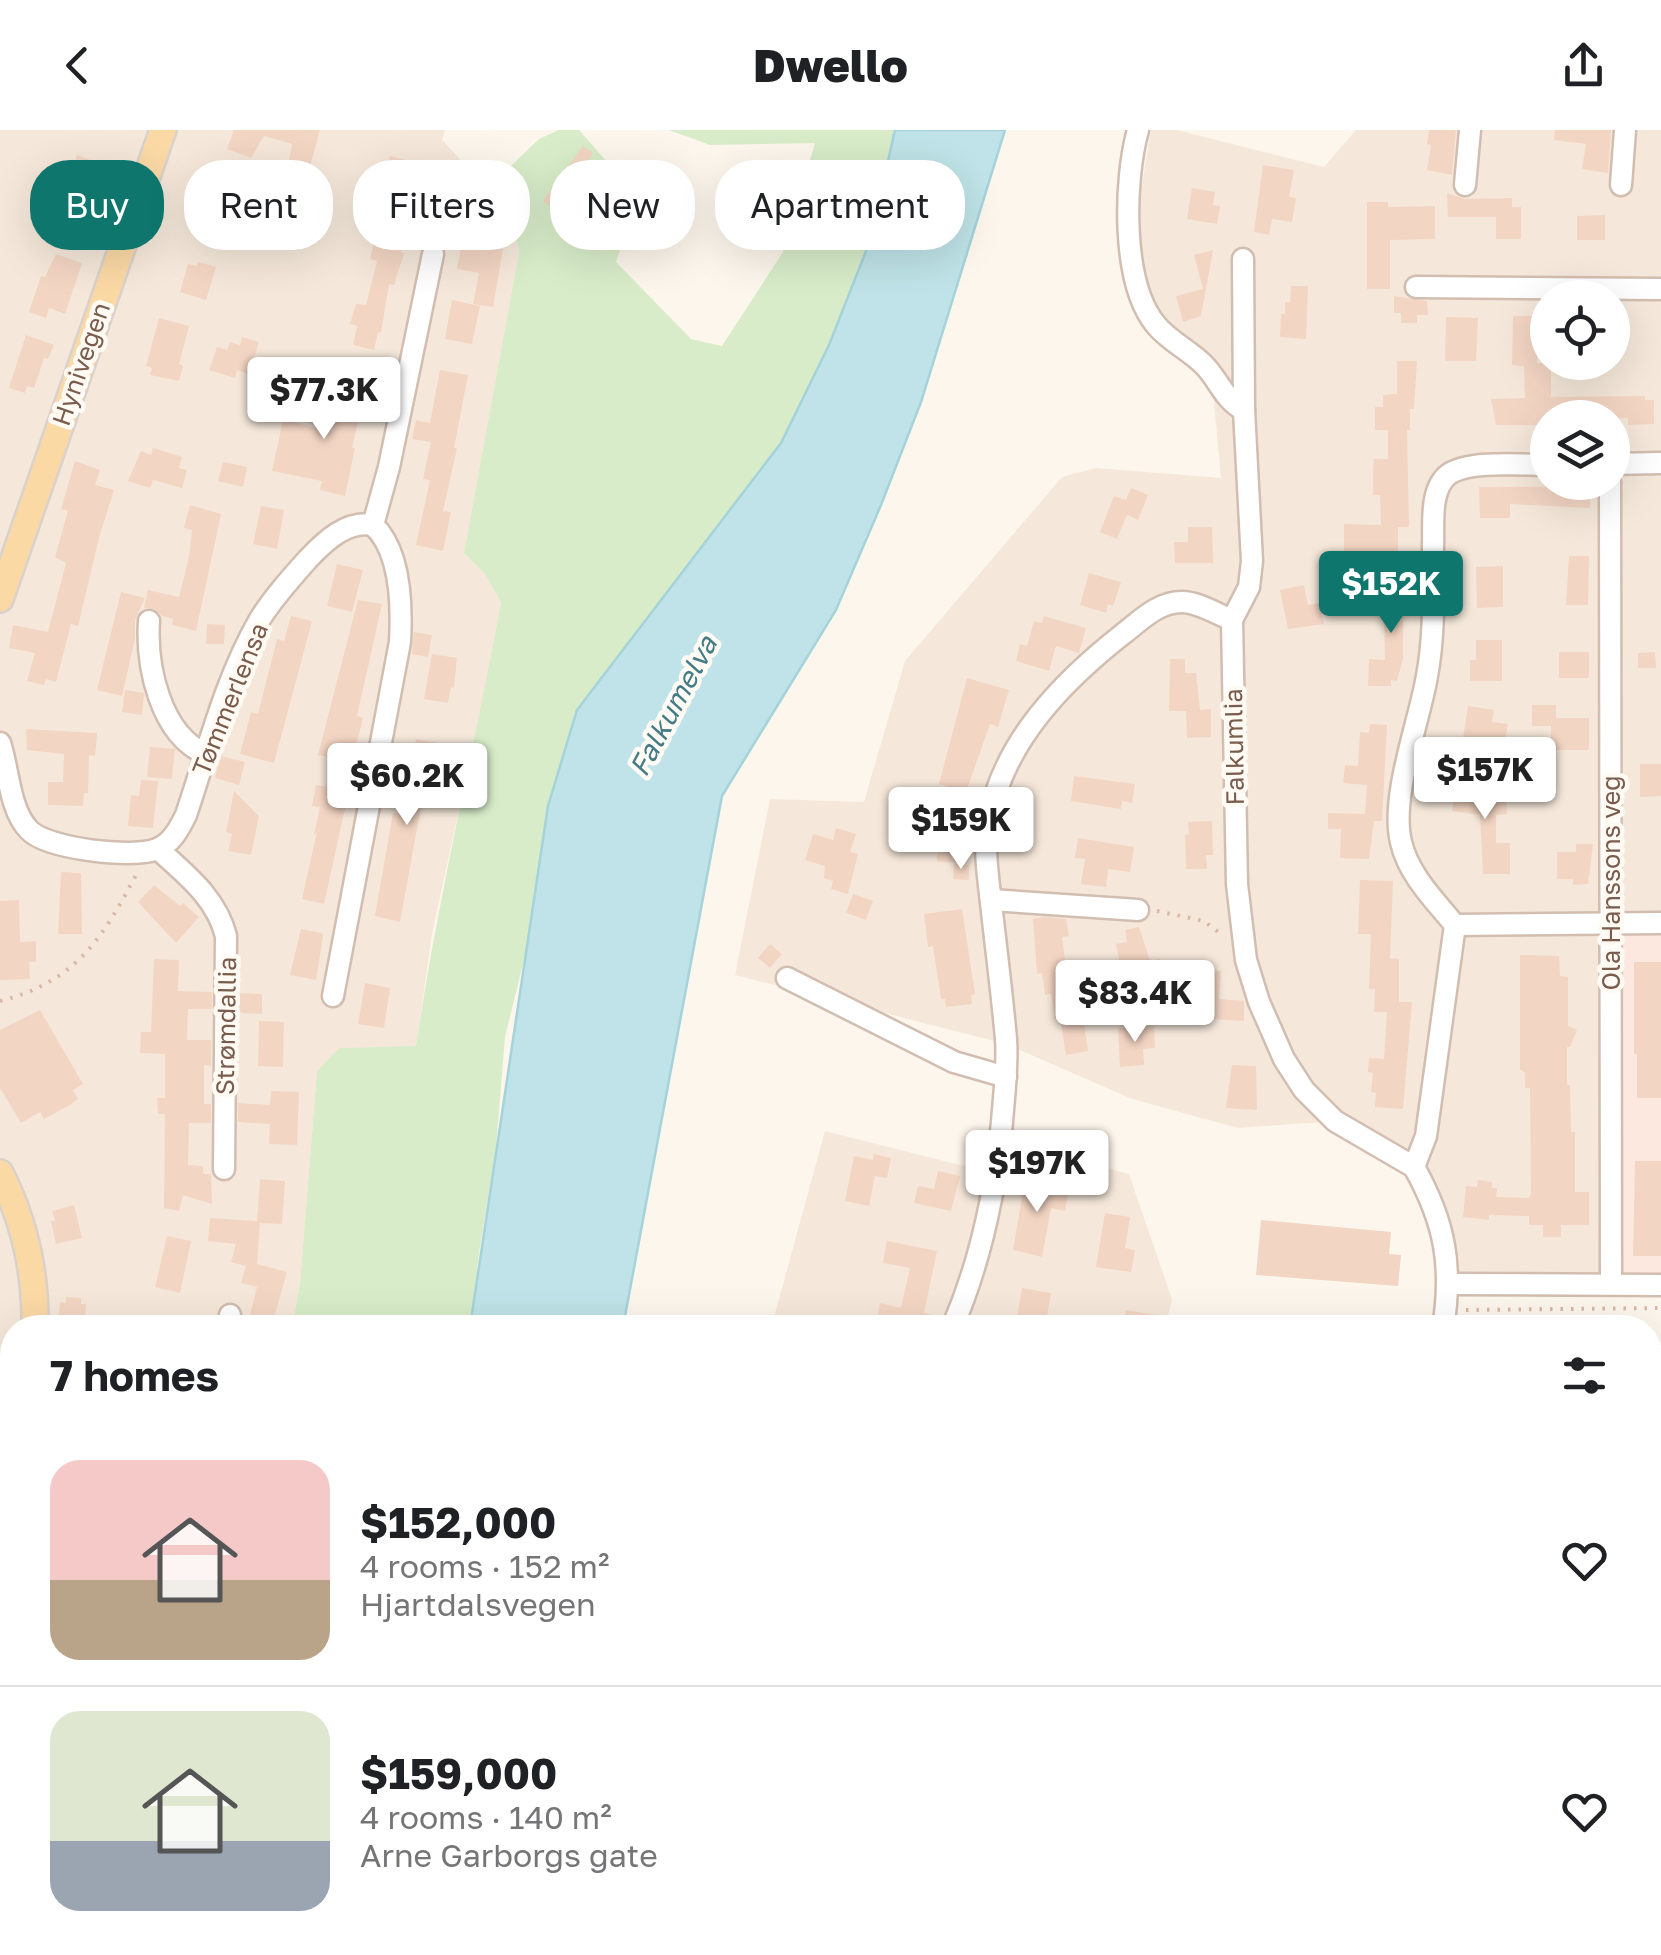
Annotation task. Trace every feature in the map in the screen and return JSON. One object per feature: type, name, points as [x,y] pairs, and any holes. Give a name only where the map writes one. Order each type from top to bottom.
[{"type":"main road","name":"Hynivegen","points":[[0,599],[162,130]]},
{"type":"main road","points":[[0,1172],[29,1251],[34,1315]]},
{"type":"street","points":[[1138,130],[1131,160],[1129,207],[1134,269],[1145,308],[1156,326],[1205,366],[1227,398],[1244,410]]},
{"type":"street","points":[[1466,185],[1470,130]]},
{"type":"street","points":[[1621,184],[1624,130]]},
{"type":"street","points":[[334,996],[401,625],[389,550],[373,525],[389,467],[433,254]]},
{"type":"street","name":"Falkumlia","points":[[1243,259],[1244,410],[1252,562],[1248,586],[1232,620],[1236,884],[1246,960],[1284,1059],[1304,1090],[1334,1121],[1414,1167]]},
{"type":"street","points":[[1416,287],[1661,289]]},
{"type":"street","points":[[1630,464],[1661,464]]},
{"type":"street","points":[[1445,1315],[1450,1284],[1441,1224],[1414,1167],[1426,1136],[1455,925],[1418,880],[1400,842],[1400,794],[1427,675],[1433,628],[1437,488],[1448,475],[1467,466],[1530,465]]},
{"type":"street","name":"Ola Hanssons veg","points":[[1610,500],[1610,1284]]},
{"type":"street","name":"Tømmerlensa","points":[[153,851],[174,838],[180,828],[238,666],[261,616],[329,539],[351,526],[373,525]]},
{"type":"street","points":[[958,1315],[982,1245],[997,1174],[1006,1077],[1006,1044],[986,858],[988,822],[998,782],[1016,748],[1051,699],[1103,650],[1154,610],[1185,602],[1232,620]]},
{"type":"street","points":[[149,622],[149,654],[158,696],[192,746],[206,754]]},
{"type":"street","points":[[0,743],[19,814],[34,835],[67,847],[153,851]]},
{"type":"street","name":"Strømdallia","points":[[153,851],[208,898],[218,910],[226,936],[224,1170]]},
{"type":"street","points":[[990,900],[1138,910]]},
{"type":"street","points":[[1455,925],[1661,924]]},
{"type":"street","points":[[787,978],[954,1062],[1006,1077]]},
{"type":"street","points":[[1450,1284],[1661,1285]]},
{"type":"path","points":[[0,1001],[46,984],[88,952],[153,851]]},
{"type":"path","points":[[1138,910],[1204,921],[1246,960]]},
{"type":"path","points":[[1523,1315],[1661,1308]]},
{"type":"shaded area","points":[[0,130],[445,130],[442,140],[461,160],[353,160],[353,250],[519,250],[464,553],[485,574],[501,601],[432,934],[416,1047],[340,1048],[317,1071],[294,1315],[0,1315]]},
{"type":"shaded area","points":[[1151,130],[1177,130],[1324,167],[1356,130],[1661,130],[1661,923],[1611,1284],[1450,1284],[1414,1167],[1335,1121],[1238,1128],[1132,1099],[1006,1044],[735,975],[770,799],[864,802],[905,661],[1062,477],[1096,468],[1221,478],[1211,371],[1126,279]]},
{"type":"shaded area","points":[[1611,923],[1661,923],[1661,1285],[1611,1284]]},
{"type":"shaded area","points":[[825,1131],[996,1174],[1010,1143],[1129,1174],[1172,1299],[1168,1315],[775,1315]]},
{"type":"green space","points":[[559,130],[579,130],[605,160],[550,160],[550,250],[620,250],[616,262],[691,339],[722,346],[784,250],[866,250],[829,345],[781,443],[577,710],[558,821],[505,1037],[496,1148],[478,1260],[474,1315],[294,1315],[317,1071],[339,1048],[416,1046],[501,602],[485,574],[464,553],[519,250],[530,250],[530,160],[517,160],[539,139]]},
{"type":"green space","points":[[669,130],[895,130],[888,160],[810,160],[815,143],[710,145]]},
{"type":"water","name":"Falkumelva","points":[[895,130],[1005,130],[921,402],[881,505],[836,610],[722,796],[625,1315],[472,1315],[548,806],[577,710],[781,443],[829,345],[866,250],[965,250],[965,160],[888,160]]},
{"type":"building","points":[[234,130],[320,130],[312,160],[289,160],[292,144],[264,136],[251,158],[227,149]]},
{"type":"building","points":[[1429,130],[1456,130],[1452,175],[1427,170]]},
{"type":"building","points":[[1555,130],[1611,130],[1608,173],[1582,169],[1586,144],[1554,140]]},
{"type":"building","points":[[583,146],[593,153],[588,160],[573,160]]},
{"type":"building","points":[[1263,165],[1294,170],[1289,197],[1296,198],[1292,222],[1272,219],[1269,235],[1254,232]]},
{"type":"building","points":[[1192,188],[1215,192],[1213,205],[1220,206],[1217,224],[1187,219]]},
{"type":"building","points":[[1447,193],[1465,199],[1512,198],[1512,207],[1521,207],[1521,239],[1496,239],[1496,217],[1448,217]]},
{"type":"building","points":[[1367,202],[1388,202],[1388,207],[1435,206],[1435,239],[1390,240],[1390,289],[1367,289]]},
{"type":"building","points":[[1605,215],[1605,240],[1577,240],[1577,216]]},
{"type":"building","points":[[372,250],[404,253],[394,285],[389,284],[381,333],[378,332],[374,350],[353,345],[357,326],[350,324],[356,304],[366,305],[377,261],[370,259]]},
{"type":"building","points":[[461,250],[503,250],[493,307],[473,304],[479,273],[457,269]]},
{"type":"building","points":[[1213,250],[1201,316],[1183,322],[1176,296],[1203,289],[1194,255]]},
{"type":"building","points":[[56,254],[82,263],[65,314],[49,308],[46,318],[29,312],[41,276],[45,277]]},
{"type":"building","points":[[198,262],[216,267],[206,300],[180,292],[188,264],[197,266]]},
{"type":"building","points":[[1291,286],[1308,286],[1306,339],[1280,337],[1281,314],[1285,314],[1285,302],[1290,302]]},
{"type":"building","points":[[1394,296],[1427,301],[1428,315],[1417,315],[1417,323],[1401,323],[1401,313],[1394,313]]},
{"type":"building","points":[[452,300],[480,306],[472,344],[445,339]]},
{"type":"building","points":[[1513,316],[1530,316],[1530,380],[1551,380],[1551,397],[1645,396],[1645,400],[1654,400],[1654,424],[1630,425],[1630,400],[1530,400],[1530,425],[1496,425],[1491,399],[1525,398],[1524,366],[1512,365]]},
{"type":"building","points":[[1446,317],[1478,318],[1476,361],[1445,361]]},
{"type":"building","points":[[159,318],[189,326],[179,364],[183,366],[179,381],[150,375],[152,368],[146,366]]},
{"type":"building","points":[[26,335],[54,345],[48,359],[44,358],[34,388],[27,386],[25,393],[9,388]]},
{"type":"building","points":[[242,337],[259,342],[249,374],[237,370],[235,378],[209,370],[217,347],[227,350],[230,342],[240,345]]},
{"type":"building","points":[[1397,361],[1417,361],[1414,409],[1410,409],[1407,430],[1409,527],[1398,527],[1398,565],[1344,565],[1344,524],[1381,525],[1380,495],[1373,495],[1373,469],[1374,459],[1388,459],[1388,430],[1375,430],[1375,407],[1383,407],[1383,395],[1397,394]]},
{"type":"building","points":[[440,370],[468,375],[443,511],[451,512],[443,551],[416,545],[430,480],[423,479],[431,442],[412,439],[416,420],[430,423]]},
{"type":"building","points":[[342,373],[368,379],[345,496],[320,490],[322,481],[272,471],[283,420],[330,431]]},
{"type":"building","points":[[153,448],[182,457],[179,468],[187,470],[182,488],[153,480],[150,488],[128,481],[141,451],[151,455]]},
{"type":"building","points":[[75,461],[100,470],[95,485],[114,490],[78,626],[71,624],[56,682],[46,679],[44,685],[27,681],[35,653],[9,648],[13,625],[48,632],[66,563],[55,557],[68,511],[61,509]]},
{"type":"building","points":[[223,462],[247,467],[243,487],[218,481]]},
{"type":"building","points":[[1479,487],[1530,487],[1530,500],[1590,500],[1590,508],[1510,504],[1510,518],[1480,518]]},
{"type":"building","points":[[1131,488],[1148,495],[1138,520],[1127,515],[1117,539],[1100,532],[1114,496],[1126,500]]},
{"type":"building","points":[[190,505],[221,514],[196,631],[172,625],[173,619],[144,608],[148,590],[179,597],[189,557],[192,530],[184,528]]},
{"type":"building","points":[[261,506],[284,510],[277,549],[253,544]]},
{"type":"building","points":[[1188,527],[1212,527],[1213,563],[1175,563],[1174,542],[1188,542]]},
{"type":"building","points":[[1569,556],[1589,556],[1588,605],[1566,605]]},
{"type":"building","points":[[337,564],[363,570],[352,612],[327,606]]},
{"type":"building","points":[[1503,566],[1503,607],[1477,608],[1476,567]]},
{"type":"building","points":[[1089,573],[1121,582],[1113,606],[1108,604],[1106,613],[1080,605]]},
{"type":"building","points":[[1304,585],[1308,605],[1319,603],[1324,624],[1288,629],[1280,590]]},
{"type":"building","points":[[1387,589],[1414,589],[1414,609],[1403,614],[1403,659],[1397,681],[1391,680],[1391,686],[1368,686],[1369,659],[1385,660],[1384,614],[1375,614],[1375,599],[1387,599]]},
{"type":"building","points":[[121,592],[145,598],[135,620],[135,639],[122,696],[97,690]]},
{"type":"building","points":[[358,600],[382,604],[357,716],[363,718],[352,761],[318,755]]},
{"type":"building","points":[[291,616],[312,621],[274,763],[240,754],[251,712],[258,714],[277,639],[284,641]]},
{"type":"building","points":[[1044,616],[1086,628],[1079,653],[1056,646],[1049,671],[1016,661],[1020,644],[1027,646],[1034,621],[1042,623]]},
{"type":"building","points":[[207,624],[225,625],[224,644],[206,644]]},
{"type":"building","points":[[414,632],[432,635],[428,657],[412,654]]},
{"type":"building","points":[[1476,640],[1502,640],[1502,681],[1470,681],[1470,660],[1476,660]]},
{"type":"building","points":[[1559,652],[1589,652],[1589,678],[1559,678]]},
{"type":"building","points":[[1655,652],[1656,668],[1638,668],[1638,653]]},
{"type":"building","points":[[432,654],[457,658],[448,703],[424,699]]},
{"type":"building","points":[[1170,659],[1185,659],[1185,673],[1196,673],[1200,710],[1211,709],[1211,737],[1187,738],[1186,711],[1169,711]]},
{"type":"building","points":[[967,678],[1009,690],[998,727],[990,724],[966,792],[939,784]]},
{"type":"building","points":[[125,690],[144,693],[142,715],[122,712]]},
{"type":"building","points":[[1532,705],[1556,705],[1556,718],[1589,718],[1589,750],[1551,750],[1551,726],[1532,726]]},
{"type":"building","points":[[1468,706],[1494,710],[1492,722],[1508,724],[1504,745],[1463,739]]},
{"type":"building","points":[[1370,724],[1387,725],[1382,821],[1374,821],[1369,859],[1340,858],[1341,829],[1328,829],[1328,813],[1365,814],[1367,785],[1343,783],[1345,765],[1358,766],[1360,732],[1369,733]]},
{"type":"building","points":[[26,729],[97,733],[95,756],[89,755],[88,793],[84,793],[83,806],[48,805],[48,782],[63,782],[64,754],[27,750]]},
{"type":"building","points":[[416,739],[443,744],[431,803],[422,801],[400,922],[375,916],[393,813],[398,814]]},
{"type":"building","points":[[150,747],[175,749],[172,779],[147,777]]},
{"type":"building","points":[[221,756],[245,762],[239,785],[215,778]]},
{"type":"building","points":[[1640,764],[1661,764],[1661,796],[1640,797]]},
{"type":"building","points":[[1074,776],[1135,784],[1132,803],[1122,801],[1121,809],[1071,801]]},
{"type":"building","points":[[1457,777],[1481,781],[1481,785],[1486,785],[1485,794],[1506,793],[1507,814],[1496,815],[1496,843],[1510,843],[1510,874],[1483,874],[1480,815],[1452,811]]},
{"type":"building","points":[[141,780],[158,781],[153,828],[128,826],[131,795],[139,796]]},
{"type":"building","points":[[316,785],[349,790],[324,904],[302,899],[317,832],[314,835],[320,807],[312,806]]},
{"type":"building","points":[[234,791],[259,816],[251,855],[228,851],[232,834],[226,832]]},
{"type":"building","points":[[924,818],[962,822],[958,863],[937,861],[940,834],[923,833]]},
{"type":"building","points":[[1212,821],[1213,855],[1206,855],[1207,869],[1186,869],[1188,822]]},
{"type":"building","points":[[836,828],[856,834],[850,852],[858,854],[848,894],[831,889],[833,881],[824,878],[825,866],[805,860],[813,834],[833,840]]},
{"type":"building","points":[[1078,838],[1134,847],[1130,872],[1108,869],[1106,887],[1081,884],[1085,859],[1075,858]]},
{"type":"building","points":[[1576,844],[1593,844],[1588,884],[1573,885],[1573,879],[1557,879],[1557,852],[1576,852]]},
{"type":"building","points":[[954,864],[969,865],[969,880],[953,879]]},
{"type":"building","points":[[61,872],[81,873],[82,934],[58,934]]},
{"type":"building","points":[[1360,880],[1393,881],[1390,958],[1399,959],[1399,1002],[1412,1002],[1403,1109],[1375,1107],[1376,1093],[1371,1092],[1373,1073],[1368,1072],[1369,1058],[1384,1059],[1387,1012],[1374,1012],[1375,989],[1369,989],[1371,934],[1358,934]]},
{"type":"building","points":[[154,885],[199,917],[176,943],[138,902]]},
{"type":"building","points":[[853,894],[873,901],[866,920],[846,913]]},
{"type":"building","points":[[19,900],[20,942],[36,941],[36,962],[29,962],[30,979],[0,980],[0,901]]},
{"type":"building","points":[[962,909],[975,994],[971,995],[972,1004],[946,1007],[945,999],[941,999],[933,946],[928,947],[924,914]]},
{"type":"building","points":[[1033,919],[1066,919],[1069,936],[1062,937],[1066,968],[1082,966],[1085,990],[1079,991],[1088,1051],[1066,1055],[1060,1018],[1055,1019],[1051,994],[1045,995],[1042,973],[1037,974]]},
{"type":"building","points":[[1139,927],[1150,961],[1159,959],[1163,982],[1137,987],[1133,965],[1121,968],[1116,944],[1127,942],[1125,930]]},
{"type":"building","points":[[301,929],[322,933],[316,980],[290,975]]},
{"type":"building","points":[[770,944],[782,954],[770,968],[758,958]]},
{"type":"building","points":[[1520,955],[1559,956],[1560,976],[1568,977],[1568,1026],[1577,1030],[1567,1047],[1567,1085],[1571,1132],[1575,1132],[1575,1192],[1589,1192],[1589,1225],[1561,1225],[1561,1237],[1543,1237],[1543,1225],[1529,1225],[1529,1216],[1489,1215],[1489,1220],[1463,1217],[1466,1186],[1477,1187],[1478,1180],[1492,1182],[1492,1188],[1497,1188],[1496,1197],[1529,1198],[1531,1193],[1530,1088],[1525,1088],[1525,1073],[1520,1069]]},
{"type":"building","points":[[154,959],[179,960],[178,991],[212,992],[212,1009],[188,1009],[187,1040],[211,1040],[211,1066],[204,1065],[204,1104],[211,1104],[211,1123],[189,1123],[188,1165],[203,1166],[203,1174],[211,1174],[212,1204],[183,1195],[179,1211],[164,1208],[165,1114],[158,1114],[157,1098],[165,1098],[165,1054],[140,1053],[141,1032],[151,1032]]},
{"type":"building","points":[[1634,962],[1661,962],[1661,1098],[1637,1098]]},
{"type":"building","points":[[1194,969],[1221,971],[1219,999],[1244,1001],[1244,1021],[1193,1018]]},
{"type":"building","points":[[365,983],[390,988],[384,1028],[358,1024]]},
{"type":"building","points":[[239,993],[262,994],[262,1014],[242,1013]]},
{"type":"building","points":[[40,1010],[83,1084],[73,1090],[78,1099],[68,1106],[44,1119],[40,1112],[21,1123],[0,1088],[0,1030]]},
{"type":"building","points":[[259,1021],[284,1022],[283,1067],[258,1066]]},
{"type":"building","points":[[1154,1026],[1155,1048],[1143,1049],[1144,1065],[1120,1067],[1118,1028]]},
{"type":"building","points":[[1232,1065],[1256,1066],[1257,1110],[1226,1108]]},
{"type":"building","points":[[271,1091],[299,1092],[297,1145],[269,1144],[270,1124],[238,1122],[238,1103],[270,1105]]},
{"type":"building","points":[[874,1154],[891,1158],[887,1178],[875,1176],[869,1206],[845,1201],[854,1156],[873,1160]]},
{"type":"building","points":[[1635,1161],[1661,1161],[1661,1256],[1633,1256]]},
{"type":"building","points":[[938,1171],[960,1176],[951,1211],[914,1203],[918,1186],[934,1189]]},
{"type":"building","points":[[260,1179],[285,1181],[282,1224],[260,1223],[257,1264],[287,1272],[275,1315],[250,1315],[257,1287],[241,1283],[246,1266],[231,1262],[236,1244],[208,1241],[210,1218],[257,1221]]},
{"type":"building","points":[[1025,1180],[1069,1188],[1065,1211],[1051,1208],[1042,1257],[1013,1250]]},
{"type":"building","points":[[74,1205],[82,1238],[56,1244],[52,1211]]},
{"type":"building","points":[[1105,1213],[1130,1217],[1125,1248],[1135,1250],[1131,1272],[1096,1267]]},
{"type":"building","points":[[1261,1220],[1391,1232],[1389,1254],[1401,1255],[1398,1286],[1256,1275]]},
{"type":"building","points":[[167,1236],[191,1241],[180,1293],[155,1287]]},
{"type":"building","points":[[887,1241],[937,1251],[924,1313],[933,1315],[878,1315],[880,1303],[901,1308],[910,1268],[883,1263]]},
{"type":"building","points":[[1022,1288],[1051,1293],[1047,1315],[1017,1315]]},
{"type":"building","points":[[66,1297],[81,1298],[81,1304],[86,1304],[85,1315],[59,1315],[60,1302],[66,1303]]},
{"type":"building","points":[[1126,1310],[1156,1315],[1125,1315]]}]
